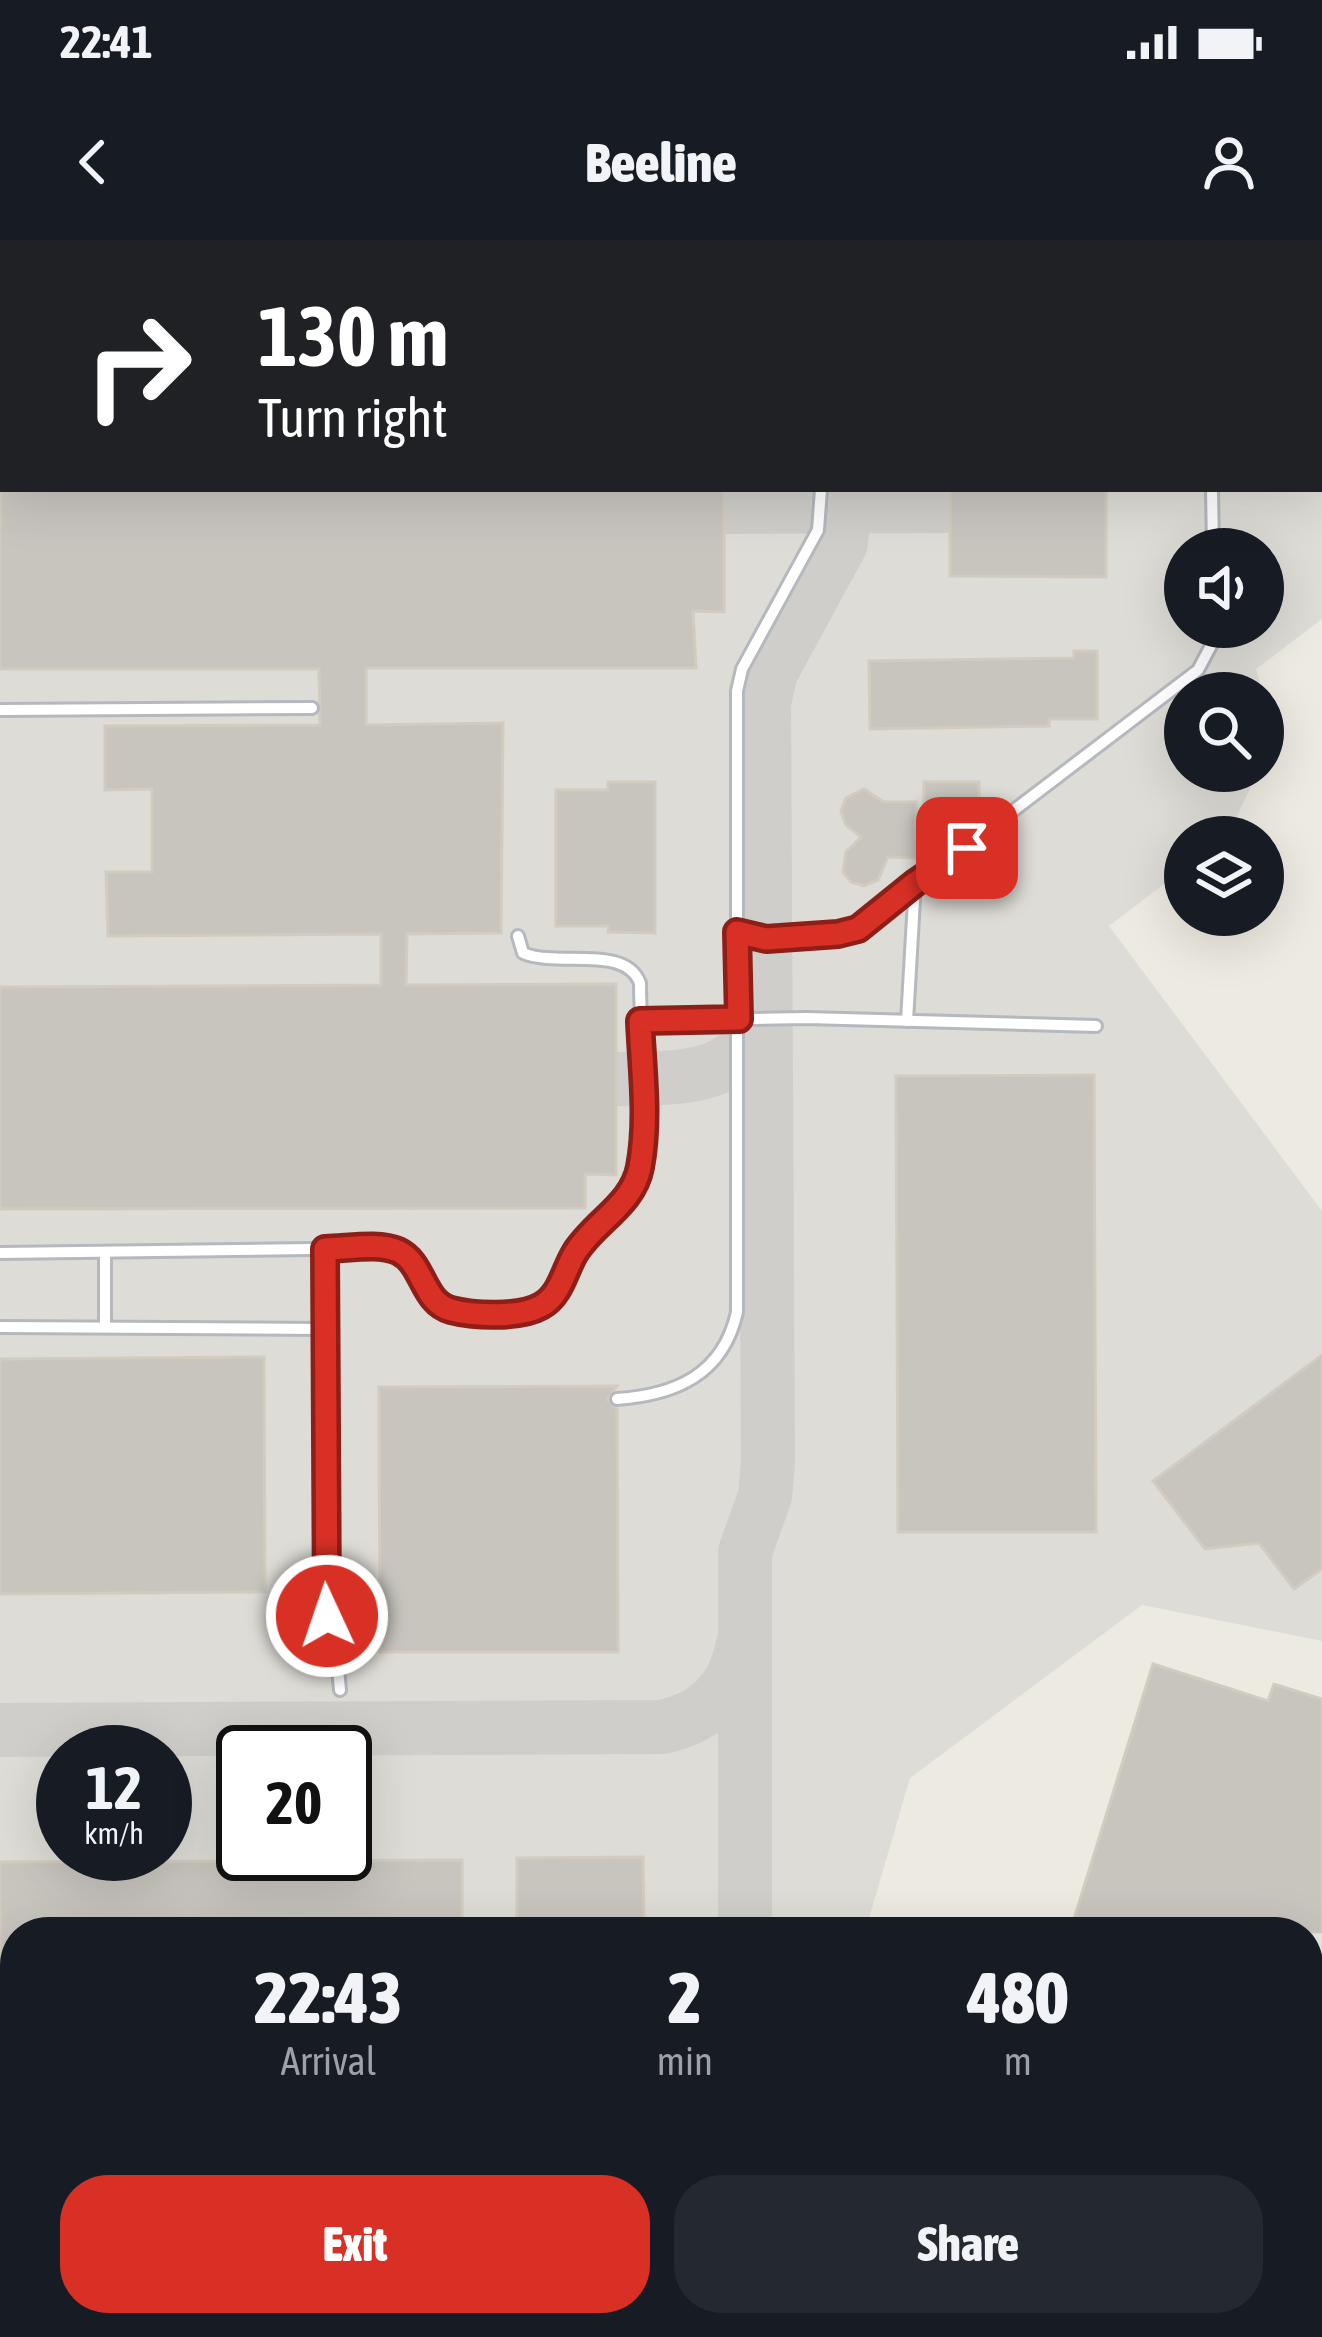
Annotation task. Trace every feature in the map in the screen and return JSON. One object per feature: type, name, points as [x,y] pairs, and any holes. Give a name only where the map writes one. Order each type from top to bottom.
[{"type":"lane","points":[[617,1399],[660,1394],[698,1377],[733,1330],[738,1289],[737,691],[742,669],[818,530],[821,492]]},
{"type":"lane","points":[[1212,492],[1213,528]]},
{"type":"lane","points":[[737,932],[766,939],[858,929],[1198,670],[1210,648]]},
{"type":"lane","points":[[0,710],[312,708]]},
{"type":"lane","points":[[907,1021],[915,883]]},
{"type":"lane","points":[[0,1253],[399,1252],[412,1261],[431,1296],[448,1310],[539,1308],[558,1290],[574,1254],[596,1224],[626,1199],[635,1184],[643,1135],[640,983],[635,970],[623,961],[539,960],[523,953],[518,936]]},
{"type":"lane","points":[[640,1021],[1096,1027]]},
{"type":"lane","points":[[325,1249],[324,1592],[340,1690]]},
{"type":"lane","points":[[104,1252],[105,1326]]},
{"type":"lane","points":[[0,1327],[323,1329]]},
{"type":"shaded area","points":[[0,492],[1322,492],[1322,619],[1284,648],[1284,528],[1164,528],[1164,648],[1284,648],[1257,672],[1164,672],[1164,792],[1248,792],[1237,816],[1164,816],[1164,884],[1109,926],[1322,1211],[1322,1641],[1142,1605],[910,1778],[869,1917],[0,1917]]},
{"type":"building","points":[[0,492],[724,492],[724,612],[693,611],[696,668],[366,668],[366,725],[503,723],[501,933],[407,934],[406,985],[616,984],[616,1175],[585,1174],[585,1208],[0,1209],[0,987],[381,985],[381,934],[108,936],[106,872],[152,872],[152,789],[105,790],[105,726],[320,725],[319,669],[0,669]]},
{"type":"building","points":[[950,492],[1106,492],[1106,577],[950,576]]},
{"type":"building","points":[[1074,651],[1097,651],[1097,719],[1049,719],[1049,726],[870,729],[869,661],[1074,658]]},
{"type":"building","points":[[608,782],[655,782],[655,933],[608,932],[609,926],[556,926],[556,790],[608,790]]},
{"type":"building","points":[[924,782],[979,782],[979,811],[924,810]]},
{"type":"building","points":[[864,789],[884,802],[916,802],[916,858],[888,857],[878,880],[864,886],[851,882],[843,872],[846,852],[861,837],[846,825],[841,811],[846,798]]},
{"type":"building","points":[[1094,1075],[1096,1532],[898,1532],[896,1076]]},
{"type":"building","points":[[1322,1355],[1322,1569],[1294,1589],[1259,1543],[1205,1549],[1153,1481]]},
{"type":"building","points":[[264,1357],[265,1592],[0,1594],[0,1359]]},
{"type":"building","points":[[617,1386],[607,1399],[617,1409],[618,1652],[380,1652],[379,1387]]},
{"type":"building","points":[[1153,1664],[1268,1701],[1274,1684],[1322,1699],[1322,1917],[1075,1917]]},
{"type":"building","points":[[643,1857],[644,1917],[517,1917],[517,1858]]},
{"type":"building","points":[[372,1860],[462,1860],[462,1917],[0,1917],[0,1862],[36,1862],[36,1881],[192,1881],[192,1861],[216,1861],[216,1881],[372,1881]]},
{"type":"taxiway","points":[[745,1917],[745,1552],[765,1496],[768,1462],[764,703],[771,672],[841,543],[846,492]]},
{"type":"taxiway","points":[[724,507],[950,506]]},
{"type":"taxiway","points":[[616,1079],[688,1075],[729,1061],[758,1027],[765,1000]]},
{"type":"taxiway","points":[[0,1730],[662,1727],[692,1717],[715,1701],[732,1678],[742,1648]]},
{"type":"route","points":[[327,1616],[325,1249],[399,1252],[412,1261],[431,1296],[448,1310],[539,1308],[558,1290],[574,1254],[596,1224],[626,1199],[635,1184],[643,1135],[640,1021],[739,1019],[737,932],[766,939],[858,929],[967,848]]}]
